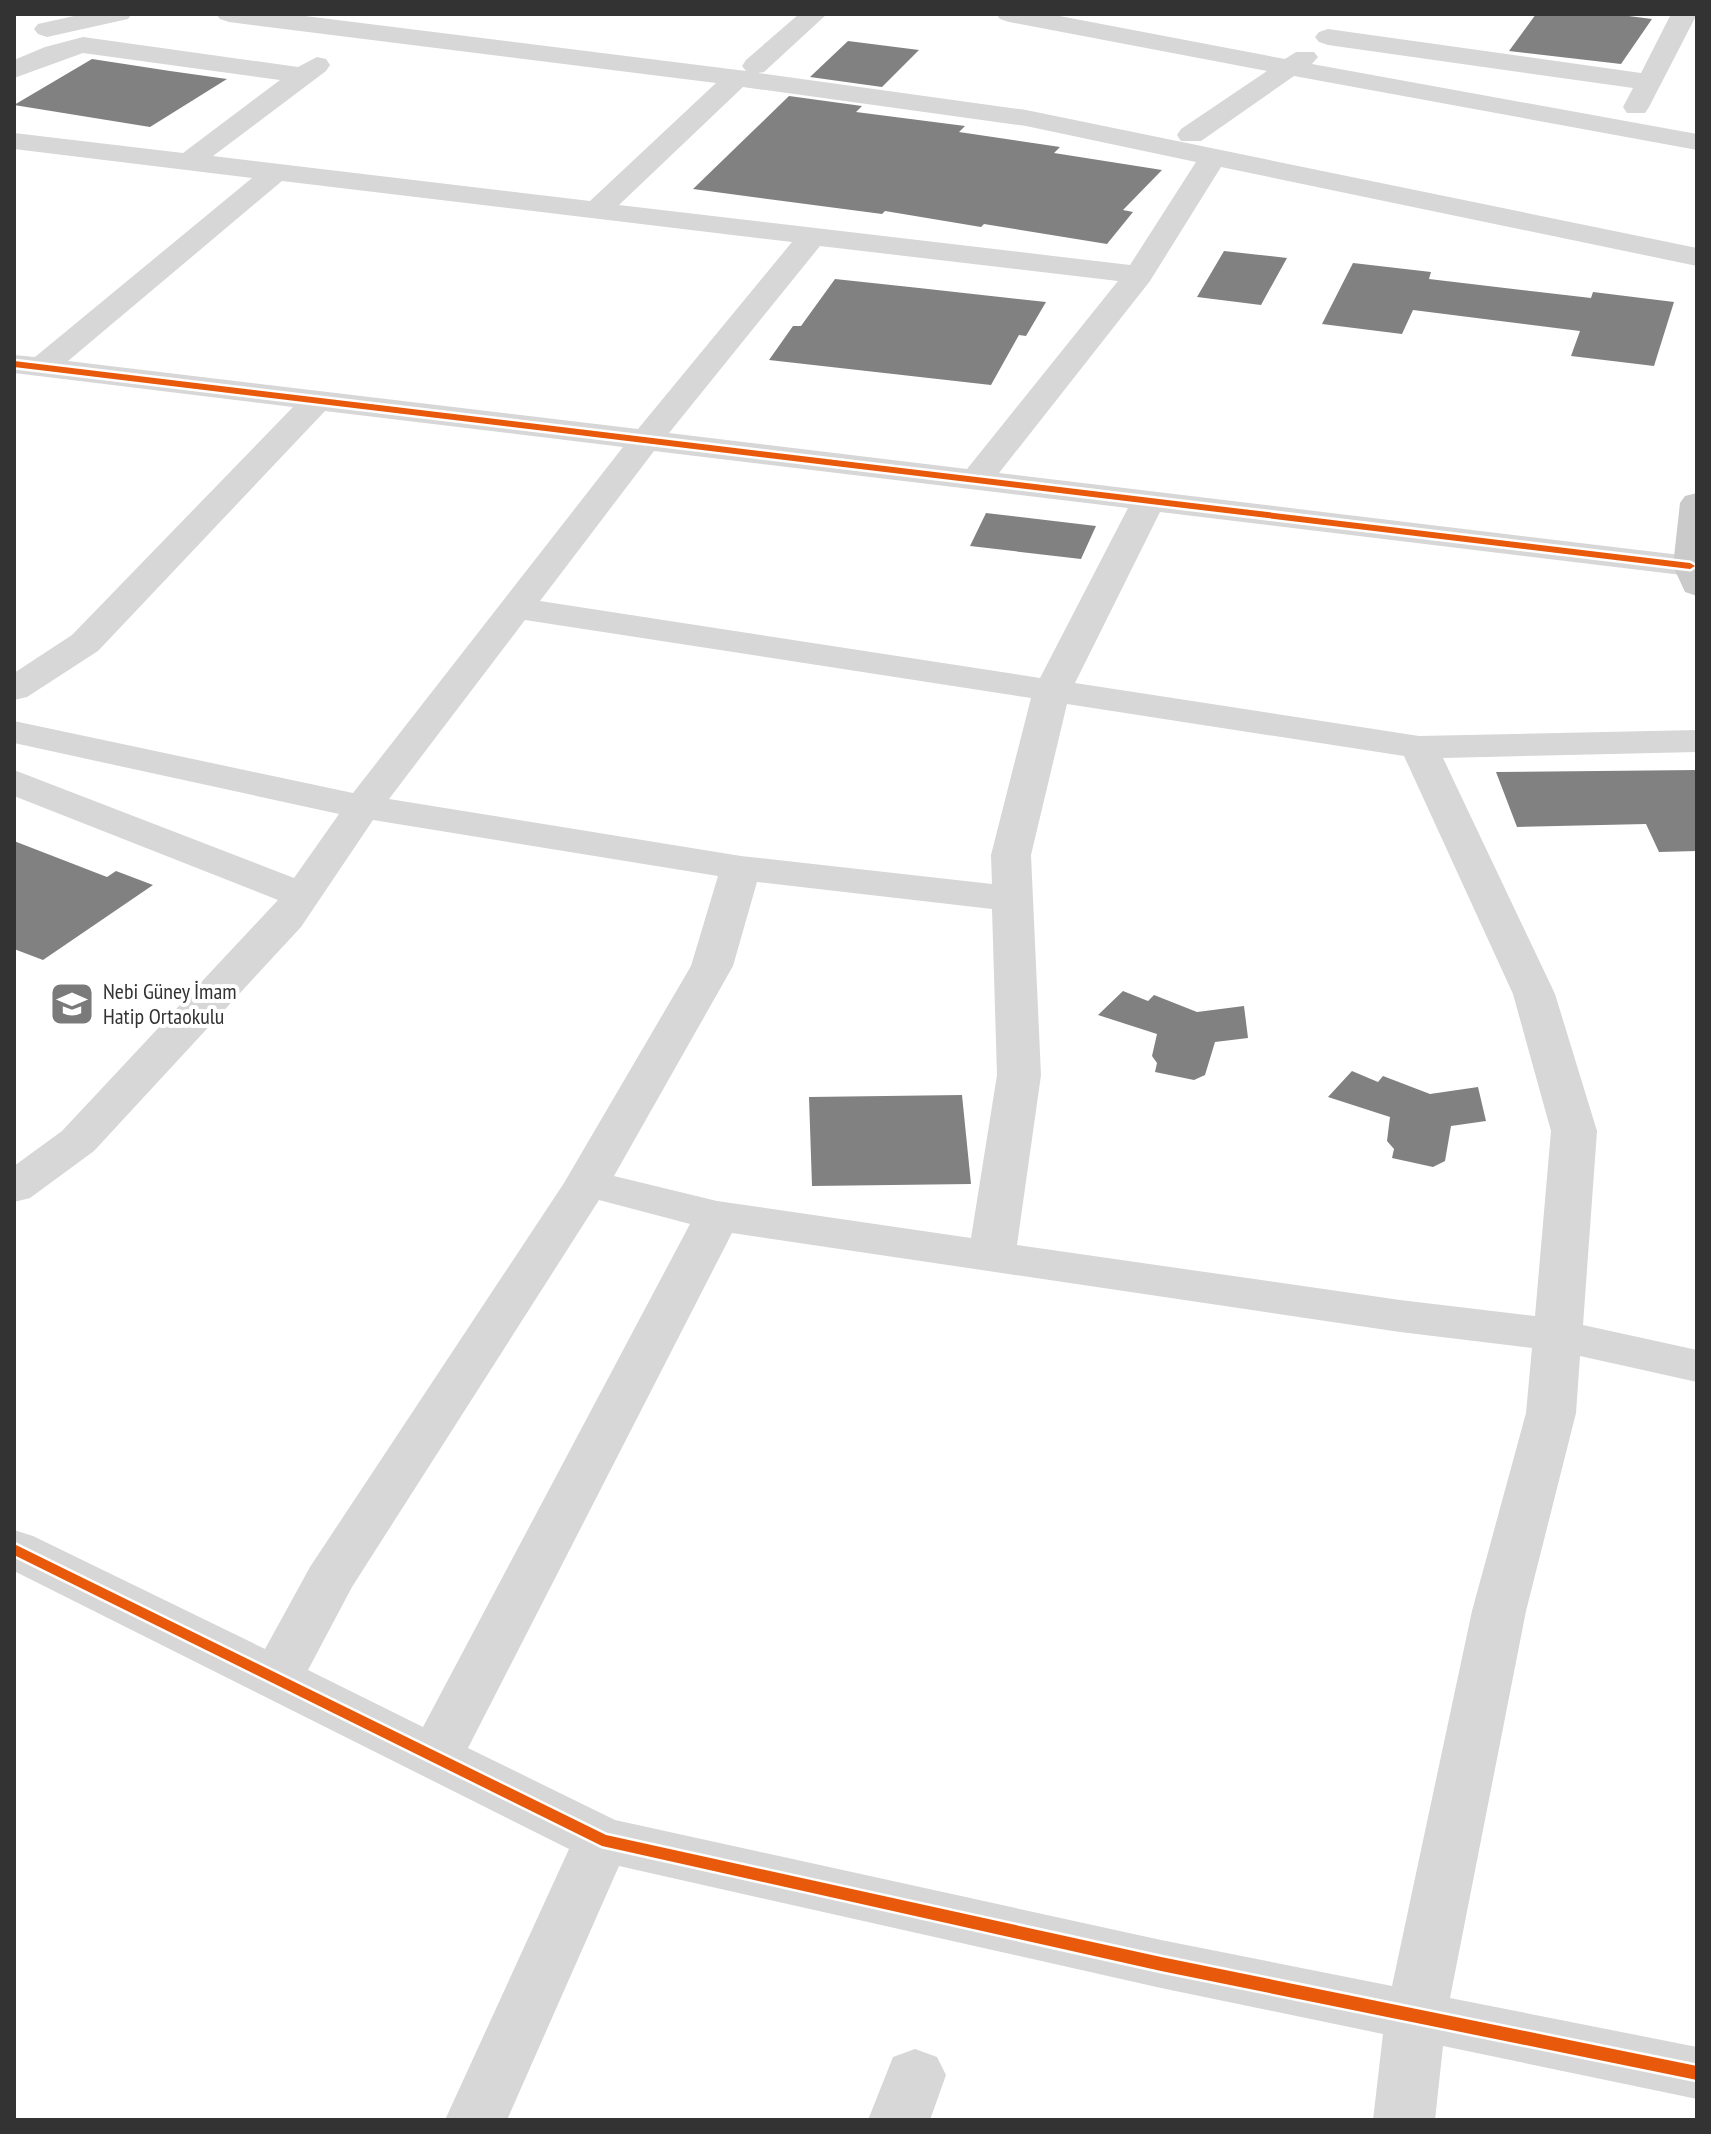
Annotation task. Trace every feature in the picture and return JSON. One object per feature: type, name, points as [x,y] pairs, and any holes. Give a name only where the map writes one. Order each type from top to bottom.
[{"type":"main road","points":[[1693,576],[1697,503]]},
{"type":"street","points":[[85,14],[119,14]]},
{"type":"street","points":[[20,35],[119,14]]},
{"type":"street","points":[[229,14],[746,72],[968,92],[1697,236]]},
{"type":"street","points":[[337,14],[746,72],[1026,118],[1697,257]]},
{"type":"street","points":[[597,210],[746,72],[814,14]]},
{"type":"street","points":[[1009,14],[1101,21],[1292,69],[1697,142]]},
{"type":"street","points":[[1191,135],[1292,69],[1328,37],[1343,14]]},
{"type":"street","points":[[1624,131],[1684,14]]},
{"type":"street","points":[[188,162],[363,29]]},
{"type":"street","points":[[1328,37],[1649,82]]},
{"type":"street","points":[[14,70],[54,52],[83,45],[302,75]]},
{"type":"street","points":[[20,146],[276,172],[1139,275]]},
{"type":"street","points":[[976,480],[1139,275],[1210,162]]},
{"type":"street","points":[[28,366],[276,172]]},
{"type":"street","points":[[14,1188],[78,1141],[286,918],[363,807],[516,608],[646,440],[813,236]]},
{"type":"street","points":[[28,366],[1149,501],[1693,576]]},
{"type":"street","points":[[14,689],[85,643],[317,401]]},
{"type":"street","points":[[992,1256],[1019,1075],[1011,855],[1052,691],[1149,501]]},
{"type":"street","points":[[516,608],[1419,747],[1697,741]]},
{"type":"street","points":[[14,732],[363,807],[741,868],[1013,899]]},
{"type":"street","points":[[1404,2120],[1416,2016],[1499,1611],[1551,1413],[1574,1131],[1534,994],[1419,747]]},
{"type":"street","points":[[14,782],[301,895]]},
{"type":"street","points":[[276,1679],[329,1580],[587,1183],[712,966],[741,868]]},
{"type":"street","points":[[587,1183],[717,1216],[1400,1316],[1557,1335],[1697,1366]]},
{"type":"street","points":[[435,1757],[717,1216]]},
{"type":"street","points":[[14,1549],[602,1840],[1161,1964],[1697,2073]]},
{"type":"street","points":[[476,2120],[602,1840]]},
{"type":"building","points":[[1536,14],[1613,14],[1652,19],[1621,64],[1509,51]]},
{"type":"building","points":[[848,41],[919,50],[882,87],[810,77]]},
{"type":"building","points":[[92,59],[227,79],[150,127],[14,105]]},
{"type":"building","points":[[789,96],[862,106],[856,112],[965,126],[959,132],[1060,147],[1054,153],[1162,170],[1123,210],[1133,212],[1107,244],[984,224],[981,227],[885,211],[882,214],[693,189]]},
{"type":"building","points":[[1224,251],[1287,258],[1261,305],[1197,297]]},
{"type":"building","points":[[1353,263],[1431,272],[1429,279],[1591,298],[1593,292],[1674,302],[1654,366],[1571,356],[1580,331],[1413,310],[1402,334],[1322,324]]},
{"type":"building","points":[[835,279],[1046,302],[1026,336],[1019,335],[991,385],[769,360],[793,326],[801,326]]},
{"type":"building","points":[[986,513],[1096,526],[1081,559],[970,546]]},
{"type":"building","points":[[1697,770],[1697,851],[1659,852],[1646,824],[1517,827],[1496,772]]},
{"type":"building","points":[[14,841],[107,877],[116,871],[153,885],[43,960],[14,949]]},
{"type":"building","points":[[1123,991],[1148,1001],[1154,995],[1197,1012],[1244,1006],[1248,1038],[1215,1042],[1205,1075],[1194,1080],[1155,1072],[1157,1063],[1152,1056],[1157,1034],[1098,1015]]},
{"type":"building","points":[[1352,1071],[1378,1082],[1383,1076],[1430,1094],[1478,1087],[1486,1121],[1451,1126],[1445,1161],[1433,1167],[1392,1158],[1394,1149],[1387,1141],[1390,1117],[1328,1097]]},
{"type":"building","points":[[962,1095],[971,1184],[812,1186],[809,1097]]},
{"type":"cycle path","points":[[14,364],[1690,566]]},
{"type":"cycle path","points":[[14,1549],[602,1840],[1161,1964],[1697,2073]]},
{"type":"place","name":"Nebi Güney İmam Hatip Ortaokulu","points":[[72,1004]]}]
